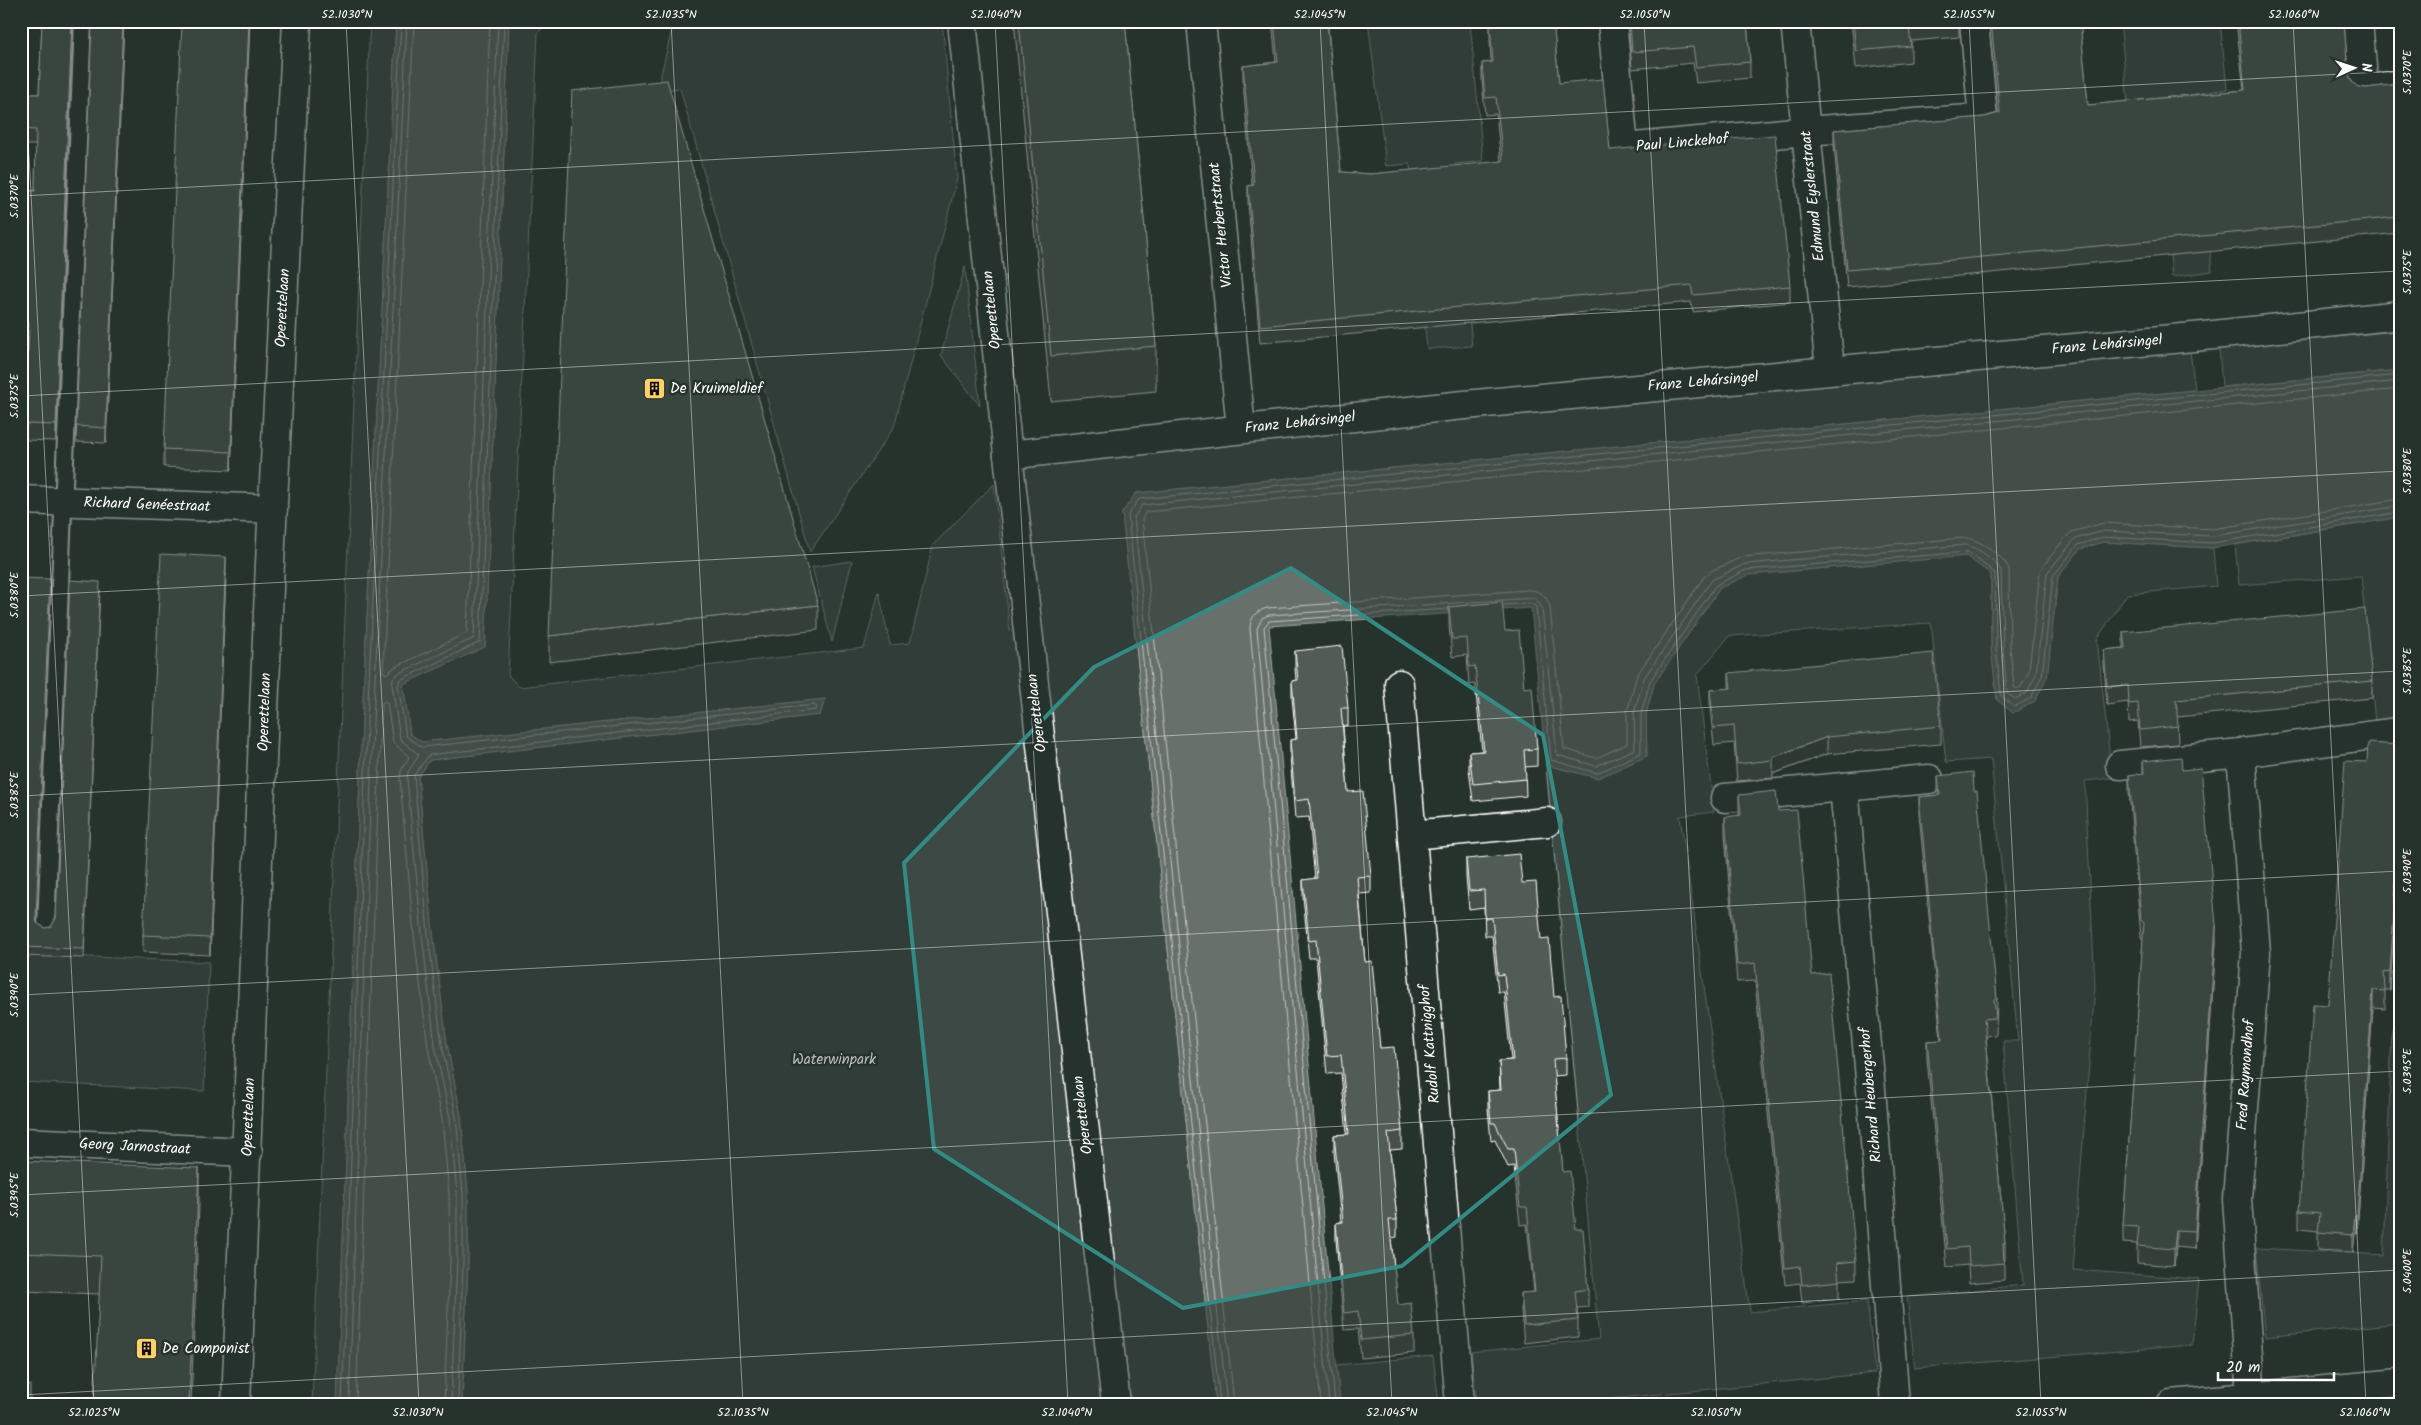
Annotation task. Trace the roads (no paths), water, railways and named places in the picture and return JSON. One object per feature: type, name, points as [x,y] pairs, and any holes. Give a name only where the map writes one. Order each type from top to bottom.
[{"type":"street","name":"Operettelaan","points":[[236,1404],[248,1152],[273,509],[297,21]]},
{"type":"street","name":"Operettelaan","points":[[962,21],[1008,455],[1116,1404]]},
{"type":"street","name":"Victor Herbertstraat","points":[[1201,21],[1241,429]]},
{"type":"street","name":"Paul Linckehof","points":[[1612,21],[1624,148],[1806,131]]},
{"type":"street","name":"Edmund Eyslerstraat","points":[[1795,21],[1830,370]]},
{"type":"street","points":[[1806,131],[1983,118],[1974,21]]},
{"type":"street","points":[[2358,21],[2364,89],[2400,86]]},
{"type":"street","name":"Franz Lehársingel","points":[[1008,455],[1241,429],[1830,370],[2194,337],[2400,315]]},
{"type":"street","name":"Richard Genéestraat","points":[[21,500],[273,509]]},
{"type":"street","name":"Rudolf Kattnigghof","points":[[1399,684],[1460,1404]]},
{"type":"street","points":[[2120,765],[2241,753],[2396,732]]},
{"type":"street","name":"Fred Raymondhof","points":[[2241,753],[2256,953],[2237,1199],[2251,1396]]},
{"type":"street","points":[[1725,798],[1929,779]]},
{"type":"street","name":"Richard Heubergerhof","points":[[1844,787],[1872,1101],[1895,1404]]},
{"type":"street","points":[[1412,835],[1547,822]]},
{"type":"street","name":"Georg Jarnostraat","points":[[21,1142],[248,1152]]},
{"type":"street","points":[[2171,1404],[2400,1383]]},
{"type":"lane","points":[[46,927],[83,21]]},
{"type":"water","points":[[396,21],[509,21],[485,647],[403,684],[410,734],[422,742],[825,699],[820,715],[430,760],[418,777],[433,933],[447,1044],[461,1116],[468,1193],[468,1261],[462,1404],[337,1404],[362,721]]},
{"type":"water","points":[[2400,370],[2400,517],[2213,548],[2103,542],[2080,549],[2058,577],[2047,677],[2035,701],[2013,713],[1997,700],[1991,649],[1991,574],[1966,556],[1748,575],[1720,588],[1654,684],[1646,714],[1647,756],[1598,778],[1546,765],[1531,608],[1269,626],[1340,1404],[1216,1404],[1122,513],[1136,493]]},
{"type":"place","name":"De Kruimeldief","points":[[654,389]]},
{"type":"place","name":"De Componist","points":[[146,1349]]},
{"type":"park label","name":"Waterwinpark","points":[[834,1060]]}]
